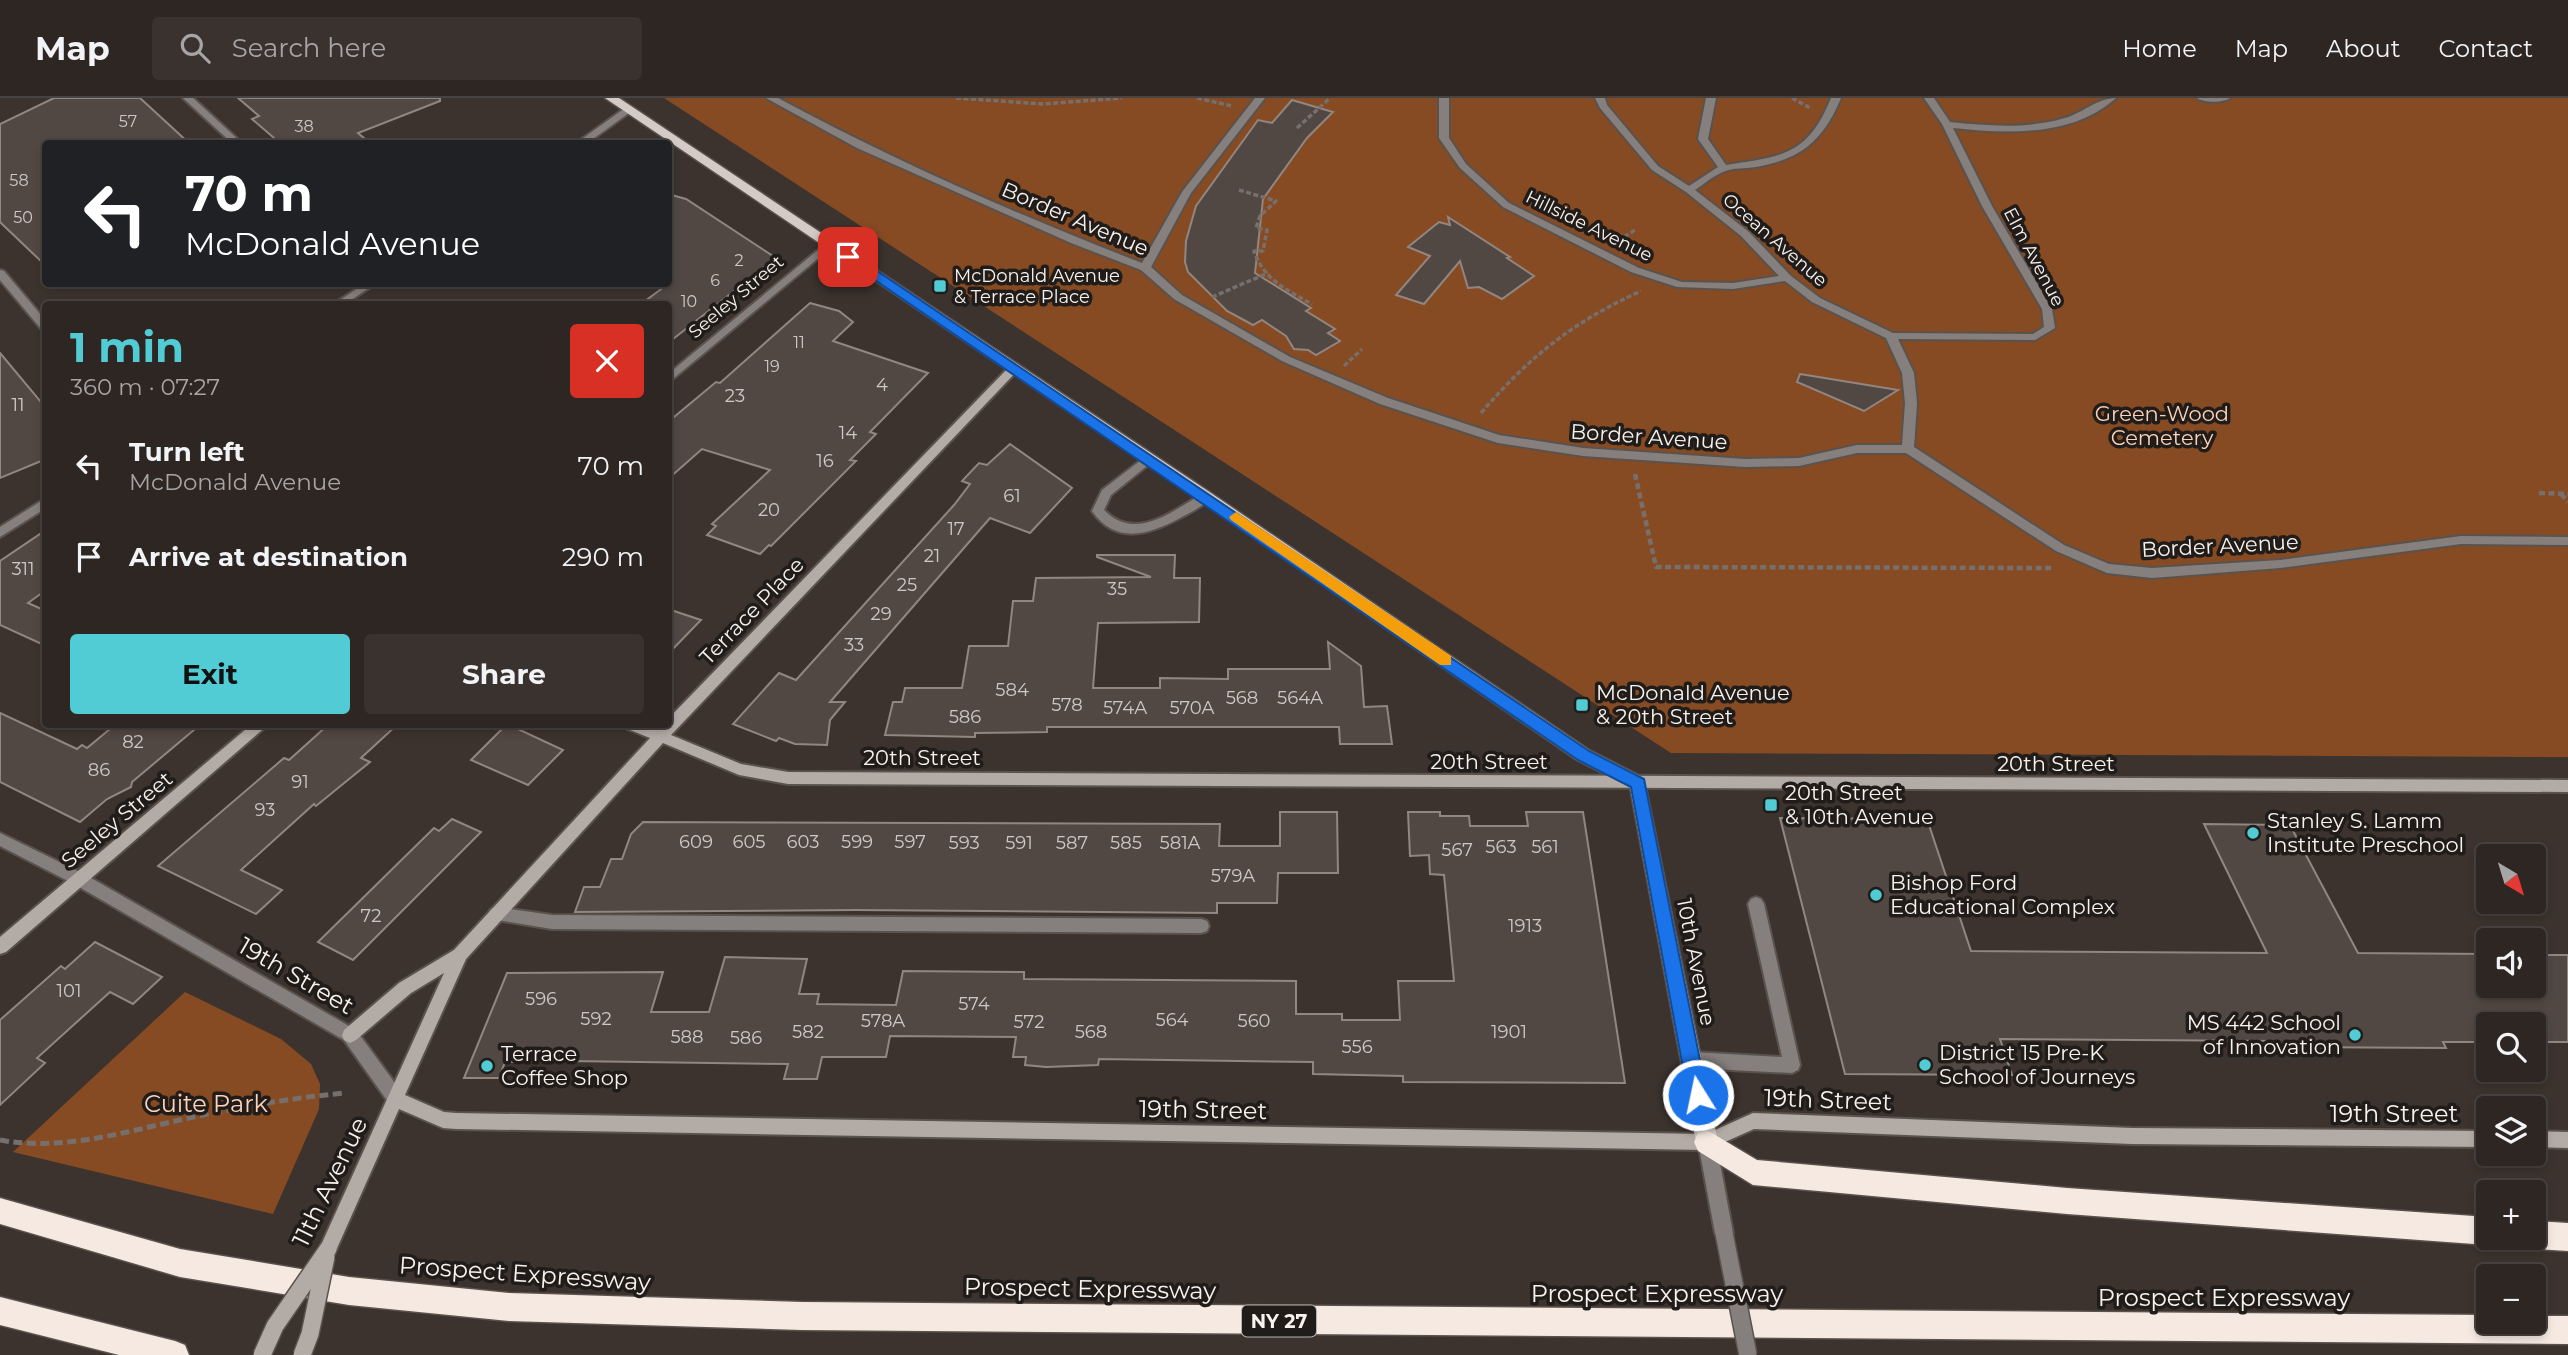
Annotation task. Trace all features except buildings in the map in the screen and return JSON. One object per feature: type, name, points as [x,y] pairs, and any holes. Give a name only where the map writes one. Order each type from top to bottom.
[{"type":"highway","points":[[1707,1142],[1753,1172],[2067,1201],[2476,1230]]},
{"type":"highway","name":"Prospect Expressway","points":[[0,1211],[180,1263],[349,1291],[509,1307],[802,1316],[2568,1330]]},
{"type":"highway","points":[[2546,1236],[2568,1237]]},
{"type":"highway","points":[[0,1311],[175,1355]]},
{"type":"main road","points":[[611,98],[1149,458],[1583,755],[1638,783]]},
{"type":"main road","name":"Terrace Place","points":[[672,724],[1013,368]]},
{"type":"main road","name":"Seeley Street","points":[[0,947],[257,728]]},
{"type":"main road","name":"20th Street","points":[[639,728],[739,769],[788,778],[2568,786]]},
{"type":"main road","name":"Terrace Place","points":[[397,1100],[460,954],[669,728]]},
{"type":"main road","name":"10th Avenue","points":[[1638,783],[1707,1142]]},
{"type":"main road","points":[[350,1035],[405,988],[460,954]]},
{"type":"main road","name":"19th Street","points":[[397,1100],[443,1121],[1707,1142],[1753,1121],[2132,1136],[2476,1139]]},
{"type":"main road","name":"11th Avenue","points":[[262,1355],[275,1326],[328,1249],[397,1100]]},
{"type":"main road","points":[[2546,1139],[2568,1139]]},
{"type":"main road","points":[[302,1355],[310,1334],[328,1249]]},
{"type":"street","points":[[188,98],[235,140]]},
{"type":"street","name":"Border Avenue","points":[[771,98],[883,157],[1075,241],[1145,268],[1191,305],[1286,359],[1384,401],[1470,432],[1524,445],[1631,456],[1745,463],[1799,462],[1857,449],[1908,449],[2060,548],[2107,568],[2152,573],[2280,564],[2461,540],[2563,541]]},
{"type":"street","points":[[1145,268],[1186,192],[1260,98]]},
{"type":"street","name":"Hillside Avenue","points":[[1444,98],[1444,138],[1464,166],[1506,205],[1635,270],[1681,285],[1733,286],[1787,278]]},
{"type":"street","name":"Ocean Avenue","points":[[1601,98],[1603,106],[1655,169],[1689,190],[1745,234],[1787,278],[1816,300],[1891,336]]},
{"type":"street","points":[[1711,98],[1703,139],[1723,168]]},
{"type":"street","points":[[1689,190],[1723,168],[1768,163],[1792,156],[1814,138],[1830,115],[1836,98]]},
{"type":"street","name":"Elm Avenue","points":[[1891,336],[2035,337],[2050,328],[2047,309],[1986,206],[1947,124],[1929,98]]},
{"type":"street","points":[[1947,124],[1992,130],[2037,127],[2084,114],[2111,98]]},
{"type":"street","points":[[2202,98],[2225,98]]},
{"type":"street","points":[[585,140],[628,110]]},
{"type":"street","name":"Seeley Street","points":[[672,377],[829,244]]},
{"type":"street","points":[[0,272],[42,323]]},
{"type":"street","points":[[344,301],[365,287]]},
{"type":"street","points":[[1891,336],[1908,373],[1911,402],[1908,449]]},
{"type":"street","points":[[1149,458],[1102,499],[1098,511],[1114,526],[1129,530],[1148,527],[1206,497]]},
{"type":"street","points":[[0,533],[42,505]]},
{"type":"street","points":[[2563,541],[2568,554]]},
{"type":"street","name":"19th Street","points":[[0,839],[79,879],[350,1035],[397,1100]]},
{"type":"street","points":[[1692,1060],[1792,1065],[1756,904]]},
{"type":"street","points":[[496,914],[552,922],[1201,926]]},
{"type":"street","name":"10th Avenue","points":[[1707,1142],[1748,1355]]},
{"type":"path","points":[[956,98],[1043,104],[1122,98]]},
{"type":"path","points":[[1197,98],[1250,110]]},
{"type":"path","points":[[1297,128],[1330,98]]},
{"type":"path","points":[[1239,190],[1276,201],[1260,216],[1256,228],[1267,230],[1263,251],[1254,251],[1255,259],[1275,282],[1312,304]]},
{"type":"path","points":[[1191,305],[1268,273]]},
{"type":"path","points":[[1470,432],[1504,385],[1550,339],[1597,310],[1664,280]]},
{"type":"path","points":[[1631,456],[1656,567],[2060,568]]},
{"type":"path","points":[[2539,493],[2568,494]]},
{"type":"path","points":[[2561,494],[2568,502]]},
{"type":"path","points":[[0,1140],[29,1147],[74,1142],[304,1095],[345,1093]]},
{"type":"green space","name":"Green-Wood Cemetery","points":[[664,98],[2568,98],[2568,757],[1671,753]]},
{"type":"green space","name":"Cuite Park","points":[[185,992],[281,1039],[311,1064],[320,1084],[319,1109],[273,1214],[13,1152]]},
{"type":"slow traffic","points":[[1236,517],[1445,660]]},
{"type":"place","name":"McDonald Avenue & Terrace Place","points":[[940,286]]},
{"type":"place","name":"McDonald Avenue & 20th Street","points":[[1582,705]]},
{"type":"place","name":"20th Street & 10th Avenue","points":[[1771,805]]},
{"type":"place","name":"Stanley S. Lamm Institute Preschool","points":[[2253,833]]},
{"type":"place","name":"Bishop Ford Educational Complex","points":[[1876,895]]},
{"type":"place","name":"MS 442 School of Innovation","points":[[2355,1035]]},
{"type":"place","name":"District 15 Pre-K School of Journeys","points":[[1925,1065]]},
{"type":"place","name":"Terrace Coffee Shop","points":[[487,1066]]},
{"type":"route","points":[[848,257],[1229,512],[1583,755],[1638,783],[1698,1095]]}]
